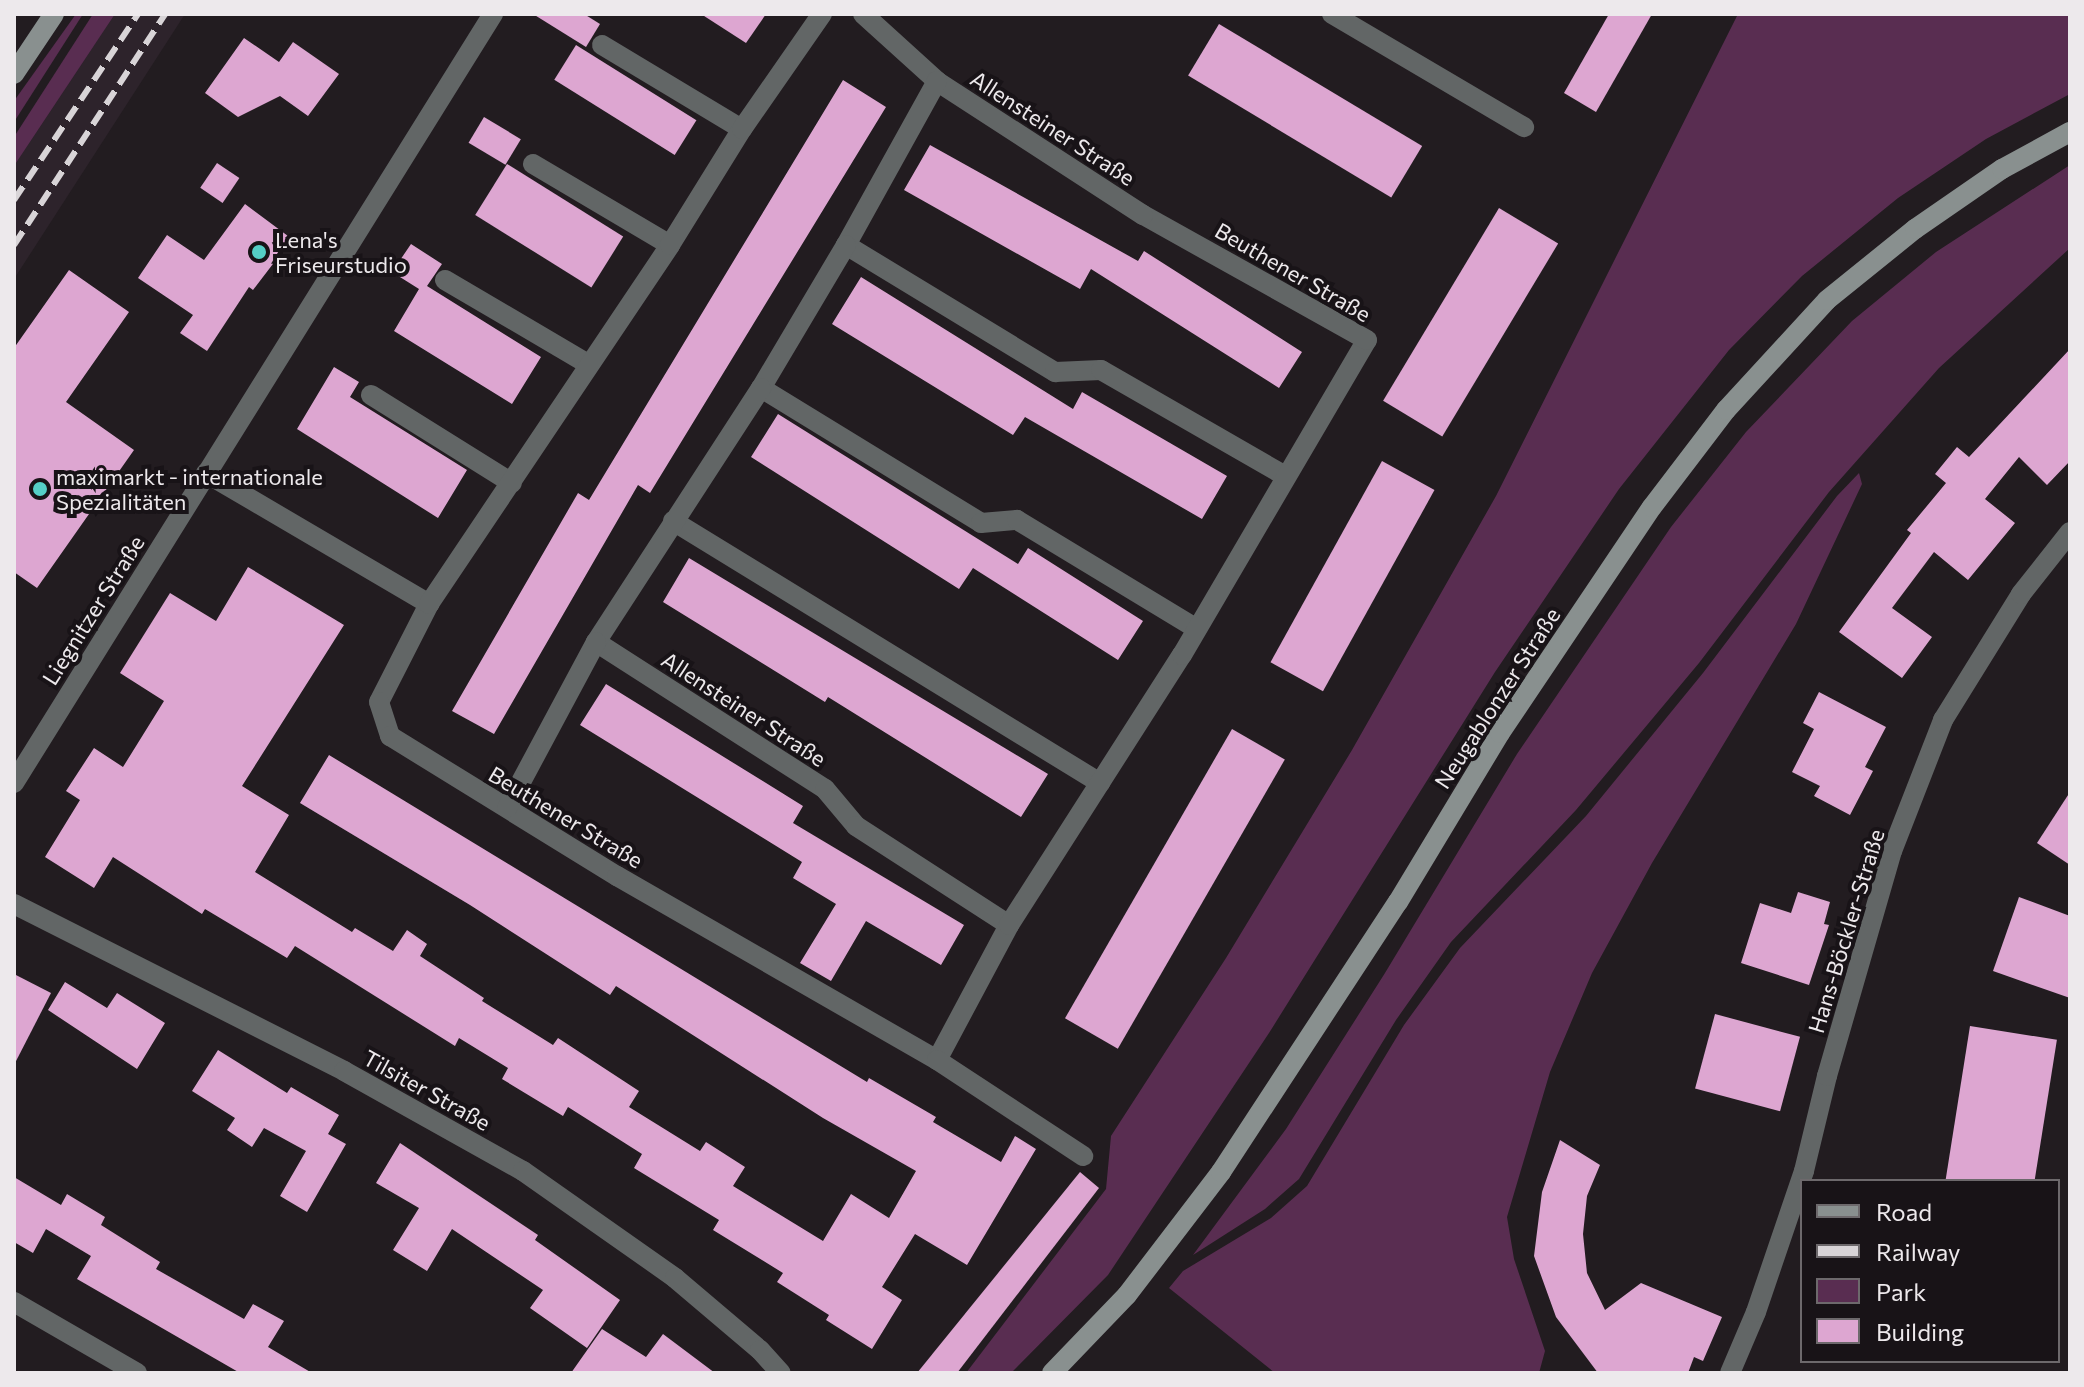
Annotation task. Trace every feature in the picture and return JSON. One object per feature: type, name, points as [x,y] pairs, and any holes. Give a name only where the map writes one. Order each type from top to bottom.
[{"type":"street","points":[[16,67],[54,14]]},
{"type":"street","name":"Liegnitzer Straße","points":[[14,783],[493,14]]},
{"type":"street","name":"Beuthener Straße","points":[[822,14],[742,129],[670,245],[429,604],[379,702],[390,736],[617,876],[937,1060],[1009,925],[1197,629],[1367,340],[1143,215]]},
{"type":"street","name":"Allensteiner Straße","points":[[863,14],[937,81],[1143,215]]},
{"type":"street","points":[[1332,14],[1524,127]]},
{"type":"street","points":[[602,45],[742,129]]},
{"type":"street","name":"Allensteiner Straße","points":[[507,808],[596,642],[761,388],[846,245],[937,81]]},
{"type":"street","name":"Neugablonzer Straße","points":[[1052,1373],[1127,1295],[1221,1172],[1398,902],[1500,733],[1652,507],[1726,410],[1827,300],[1915,229],[2002,169],[2070,132]]},
{"type":"street","points":[[533,164],[670,245]]},
{"type":"street","points":[[846,245],[1055,372],[1101,370],[1285,476]]},
{"type":"street","points":[[445,280],[588,364]]},
{"type":"street","points":[[761,388],[981,523],[1017,520],[1197,629]]},
{"type":"street","points":[[371,395],[512,483]]},
{"type":"street","points":[[206,473],[429,604]]},
{"type":"street","points":[[673,521],[1100,783]]},
{"type":"street","name":"Hans-Böckler-Straße","points":[[1801,1179],[1827,1076],[1892,851],[1937,734],[2021,594],[2066,541]]},
{"type":"street","name":"Allensteiner Straße","points":[[596,642],[825,789],[856,826],[1009,925]]},
{"type":"street","name":"Tilsiter Straße","points":[[14,904],[344,1071],[523,1171],[675,1278],[760,1350],[781,1373]]},
{"type":"street","points":[[937,1060],[1083,1156]]},
{"type":"street","name":"Hans-Böckler-Straße","points":[[1730,1373],[1756,1312],[1800,1183]]},
{"type":"street","points":[[14,1302],[137,1373]]},
{"type":"shaded area","points":[[115,14],[185,14],[14,279],[14,166]]},
{"type":"green space","points":[[76,14],[83,14],[14,122],[14,101]]},
{"type":"green space","points":[[93,14],[115,14],[14,166],[14,137]]},
{"type":"green space","points":[[1738,14],[2070,14],[2070,94],[1986,139],[1898,198],[1802,276],[1729,350],[1619,489],[1495,672],[1269,1033],[1108,1275],[1011,1373],[966,1373],[1106,1189],[1111,1136],[1226,958],[1352,750],[1496,496]]},
{"type":"green space","points":[[2070,165],[2070,248],[1939,368],[1829,492],[1699,663],[1576,810],[1451,942],[1396,1020],[1299,1179],[1265,1209],[1193,1255],[1286,1129],[1385,973],[1517,754],[1671,527],[1746,432],[1852,321],[1936,252]]},
{"type":"green space","points":[[1859,473],[1862,484],[1796,624],[1652,863],[1592,973],[1550,1072],[1507,1217],[1514,1259],[1545,1351],[1539,1373],[1275,1373],[1169,1288],[1183,1271],[1271,1218],[1307,1186],[1404,1025],[1460,948],[1586,816],[1703,673],[1837,496]]},
{"type":"building","points":[[533,14],[584,14],[600,24],[586,47]]},
{"type":"building","points":[[701,14],[766,14],[746,43]]},
{"type":"building","points":[[1609,14],[1652,14],[1596,112],[1564,93]]},
{"type":"building","points":[[1219,24],[1422,146],[1391,197],[1188,75]]},
{"type":"building","points":[[244,38],[279,62],[293,42],[339,74],[308,116],[280,96],[238,117],[205,93]]},
{"type":"building","points":[[576,45],[696,120],[675,155],[554,80]]},
{"type":"building","points":[[843,80],[886,107],[650,493],[638,485],[494,734],[452,711],[578,493],[589,500]]},
{"type":"building","points":[[484,117],[521,139],[505,165],[469,143]]},
{"type":"building","points":[[930,145],[1138,261],[1144,251],[1302,352],[1279,388],[1091,269],[1080,289],[904,190]]},
{"type":"building","points":[[217,163],[239,178],[223,203],[200,188]]},
{"type":"building","points":[[507,164],[623,237],[591,287],[475,215]]},
{"type":"building","points":[[245,204],[292,239],[253,290],[249,287],[207,351],[180,333],[193,315],[138,278],[167,235],[204,260]]},
{"type":"building","points":[[1499,208],[1558,244],[1442,436],[1383,401]]},
{"type":"building","points":[[411,244],[442,264],[427,286],[541,357],[512,404],[394,331],[419,289],[392,272]]},
{"type":"building","points":[[69,270],[129,312],[66,402],[134,450],[37,588],[14,572],[14,348]]},
{"type":"building","points":[[861,277],[1073,409],[1082,392],[1227,476],[1202,519],[1025,417],[1013,435],[832,324]]},
{"type":"building","points":[[2070,349],[2070,461],[2047,485],[2019,457],[1985,499],[2015,523],[1968,580],[1934,552],[1892,608],[1932,637],[1902,678],[1839,632],[1911,533],[1907,530],[1946,483],[1935,474],[1957,447],[1969,457]]},
{"type":"building","points":[[334,367],[359,382],[350,397],[467,470],[438,518],[297,429]]},
{"type":"building","points":[[778,414],[1018,564],[1028,548],[1143,621],[1118,660],[973,568],[959,589],[751,457]]},
{"type":"building","points":[[1382,461],[1434,490],[1323,691],[1270,662]]},
{"type":"building","points":[[689,558],[1048,774],[1021,817],[828,697],[825,702],[663,602]]},
{"type":"building","points":[[248,567],[344,625],[242,786],[289,815],[255,872],[352,932],[355,928],[393,951],[407,930],[427,944],[420,956],[484,998],[482,1001],[553,1045],[558,1038],[639,1091],[629,1107],[700,1151],[706,1142],[745,1167],[733,1186],[823,1241],[851,1194],[889,1218],[916,1171],[823,1118],[616,986],[610,995],[470,905],[300,803],[329,755],[867,1082],[869,1078],[936,1117],[933,1122],[1001,1162],[1015,1136],[1036,1149],[967,1265],[915,1234],[882,1287],[902,1300],[872,1349],[826,1320],[829,1315],[777,1282],[783,1273],[713,1230],[719,1220],[634,1168],[642,1154],[568,1107],[563,1116],[502,1079],[508,1068],[459,1038],[455,1046],[295,946],[287,958],[205,909],[202,914],[113,857],[94,888],[45,857],[80,800],[66,791],[94,748],[123,767],[164,701],[120,673],[170,593],[216,621]]},
{"type":"building","points":[[606,684],[803,806],[793,823],[964,925],[941,965],[866,921],[831,981],[800,963],[836,904],[793,878],[802,862],[580,725]]},
{"type":"building","points":[[1819,692],[1886,727],[1865,767],[1873,771],[1850,815],[1814,796],[1820,786],[1792,772],[1814,729],[1803,723]]},
{"type":"building","points":[[1232,729],[1285,760],[1118,1049],[1065,1018]]},
{"type":"building","points":[[2070,792],[2070,865],[2037,843]]},
{"type":"building","points":[[1798,892],[1830,902],[1824,924],[1829,925],[1809,985],[1741,963],[1760,903],[1791,913]]},
{"type":"building","points":[[2019,897],[2070,916],[2070,998],[1993,971]]},
{"type":"building","points":[[14,974],[51,993],[14,1065]]},
{"type":"building","points":[[65,982],[107,1008],[117,993],[165,1023],[137,1069],[48,1010]]},
{"type":"building","points":[[1715,1014],[1800,1037],[1780,1111],[1695,1088]]},
{"type":"building","points":[[1970,1026],[2057,1040],[2035,1179],[1946,1179]]},
{"type":"building","points":[[218,1050],[287,1093],[291,1087],[339,1115],[328,1134],[346,1144],[307,1212],[280,1196],[306,1151],[264,1128],[252,1147],[227,1130],[235,1118],[192,1091]]},
{"type":"building","points":[[1560,1140],[1600,1165],[1587,1196],[1583,1234],[1587,1273],[1605,1310],[1641,1283],[1722,1317],[1703,1361],[1694,1357],[1688,1373],[1598,1373],[1556,1317],[1534,1256],[1542,1192]]},
{"type":"building","points":[[400,1143],[538,1235],[535,1240],[620,1300],[587,1348],[530,1308],[543,1290],[452,1229],[427,1271],[393,1250],[419,1208],[376,1183]]},
{"type":"building","points":[[1080,1172],[1099,1188],[957,1373],[917,1373]]},
{"type":"building","points":[[14,1177],[61,1205],[67,1194],[105,1217],[101,1225],[160,1262],[156,1269],[244,1319],[253,1304],[284,1321],[268,1347],[312,1373],[240,1373],[77,1279],[91,1256],[46,1229],[33,1253],[14,1242]]},
{"type":"building","points":[[602,1329],[646,1357],[663,1334],[715,1373],[571,1373]]},
{"type":"railway","points":[[14,200],[138,14]]},
{"type":"railway","points":[[14,245],[165,14]]},
{"type":"place","name":"Lena's Friseurstudio","points":[[259,252]]},
{"type":"place","name":"maximarkt - internationale Spezialitäten","points":[[40,489]]}]
